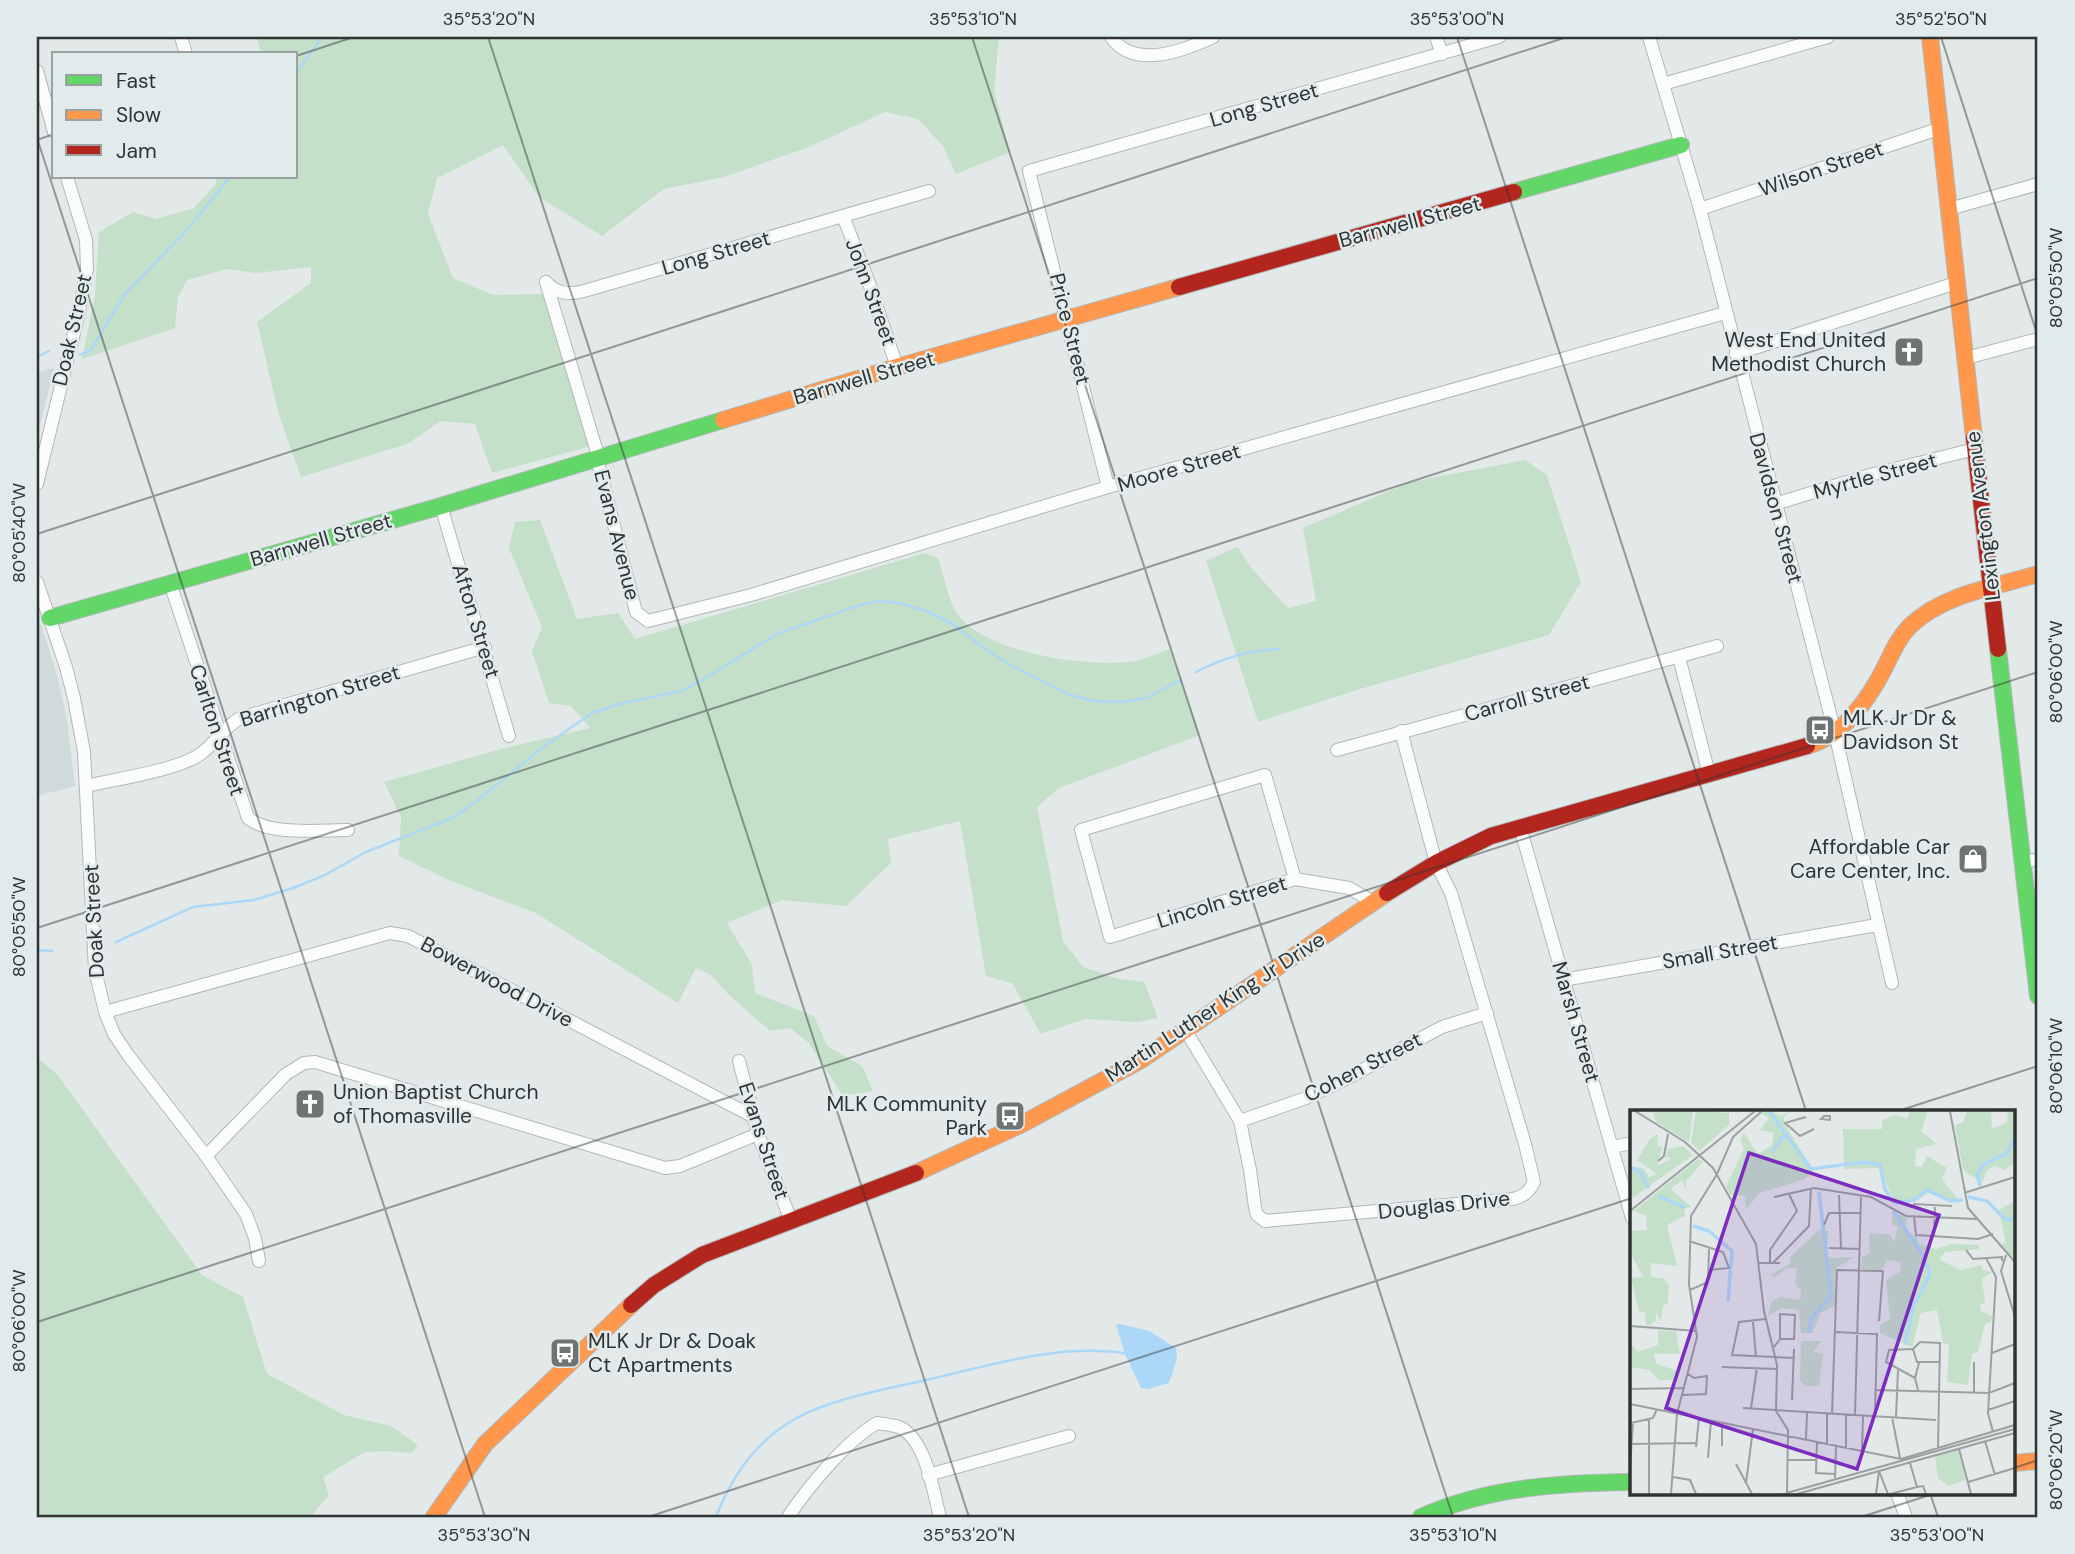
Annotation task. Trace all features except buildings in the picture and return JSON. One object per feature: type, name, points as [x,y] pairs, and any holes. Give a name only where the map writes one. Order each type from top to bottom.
[{"type":"street","points":[[1111,37],[1126,51],[1143,56],[1169,52],[1213,37]]},
{"type":"street","points":[[1436,37],[1442,54]]},
{"type":"street","name":"Long Street","points":[[1029,171],[1499,37]]},
{"type":"street","name":"Davidson Street","points":[[1649,37],[1700,209],[1835,733],[1892,983]]},
{"type":"street","points":[[1663,84],[1828,37]]},
{"type":"street","name":"Lexington Avenue","points":[[1930,37],[1992,589],[2031,861],[2038,996]]},
{"type":"street","points":[[37,71],[52,125]]},
{"type":"street","name":"Wilson Street","points":[[1700,209],[1941,128]]},
{"type":"street","name":"Barnwell Street","points":[[50,618],[441,506],[897,367],[1068,321],[1681,145]]},
{"type":"street","name":"Price Street","points":[[1029,171],[1108,487]]},
{"type":"street","name":"Doak Street","points":[[37,484],[87,269],[86,240],[68,179]]},
{"type":"street","points":[[1949,209],[2038,184]]},
{"type":"street","name":"Long Street","points":[[546,282],[558,291],[572,294],[929,191]]},
{"type":"street","name":"John Street","points":[[843,216],[897,367]]},
{"type":"street","name":"Evans Avenue","points":[[546,282],[597,452],[636,612]]},
{"type":"street","points":[[1736,354],[1956,283]]},
{"type":"street","name":"Moore Street","points":[[636,612],[648,621],[763,591],[1108,487],[1726,313]]},
{"type":"street","points":[[1966,358],[2038,339]]},
{"type":"street","name":"Myrtle Street","points":[[1775,504],[1870,475],[1975,449]]},
{"type":"street","name":"Afton Street","points":[[441,506],[485,647],[509,736]]},
{"type":"street","name":"Martin Luther King Jr Drive","points":[[434,1517],[485,1444],[654,1285],[702,1255],[937,1165],[1022,1124],[1141,1060],[1373,902],[1436,863],[1491,836],[1814,744],[1835,733],[1866,698],[1911,624],[1950,601],[2038,574]]},
{"type":"street","name":"Doak Street","points":[[37,582],[74,698],[87,786],[95,970],[105,1012],[114,1034],[128,1055],[246,1214],[256,1238],[259,1261]]},
{"type":"street","name":"Carlton Street","points":[[170,583],[242,807],[248,818],[257,825],[278,829],[348,830]]},
{"type":"street","name":"Carroll Street","points":[[1337,750],[1717,646]]},
{"type":"street","name":"Barrington Street","points":[[87,786],[184,763],[203,752],[240,718],[485,647]]},
{"type":"street","points":[[1679,657],[1709,774]]},
{"type":"street","name":"Douglas Drive","points":[[1186,1031],[1240,1121],[1251,1170],[1255,1208],[1257,1215],[1265,1221],[1440,1206],[1523,1196],[1530,1191],[1534,1182],[1533,1173],[1451,893],[1436,863],[1401,731]]},
{"type":"street","name":"Lincoln Street","points":[[1295,879],[1265,775],[1081,830],[1110,937],[1295,879],[1349,888],[1373,902]]},
{"type":"street","name":"Marsh Street","points":[[1520,827],[1630,1211]]},
{"type":"street","name":"Small Street","points":[[1563,980],[1877,925]]},
{"type":"street","name":"Bowerwood Drive","points":[[105,1012],[374,936],[399,934],[408,936],[752,1116]]},
{"type":"street","name":"Cohen Street","points":[[1240,1121],[1306,1098],[1442,1027],[1487,1013]]},
{"type":"street","name":"Evans Street","points":[[739,1061],[752,1116],[791,1221]]},
{"type":"street","points":[[205,1156],[286,1074],[304,1063],[315,1062],[665,1168],[692,1161],[758,1134]]},
{"type":"street","points":[[1612,1147],[1630,1143]]},
{"type":"street","points":[[788,1517],[805,1493],[856,1438],[877,1423],[898,1427],[919,1445],[940,1517]]},
{"type":"street","points":[[928,1475],[1069,1436]]},
{"type":"street","points":[[2016,1462],[2038,1461]]},
{"type":"street","points":[[1430,1515],[1454,1502],[1482,1495],[1553,1486],[1630,1482]]},
{"type":"street","points":[[1897,1494],[1906,1517]]},
{"type":"shaded area","points":[[54,368],[37,437],[37,372]]},
{"type":"shaded area","points":[[37,612],[57,675],[67,719],[75,786],[37,796]]},
{"type":"green space","points":[[257,37],[999,37],[994,91],[1010,152],[956,174],[943,146],[918,119],[885,112],[809,147],[724,177],[664,189],[602,236],[539,197],[503,145],[437,178],[428,214],[453,278],[493,295],[545,294],[591,446],[492,473],[475,424],[441,421],[407,444],[301,477],[279,415],[257,322],[311,283],[311,267],[256,273],[227,269],[187,280],[178,297],[175,328],[82,359],[95,295],[99,232],[133,212],[156,219],[194,208],[216,184],[215,178],[298,178],[298,52],[261,52]]},
{"type":"green space","points":[[1525,460],[1547,475],[1581,582],[1549,635],[1360,689],[1258,722],[1206,561],[1237,547],[1253,570],[1288,608],[1316,601],[1303,528],[1410,482]]},
{"type":"green space","points":[[540,520],[577,619],[618,613],[635,639],[925,553],[938,558],[952,604],[967,625],[1010,647],[1065,659],[1116,663],[1139,660],[1170,649],[1200,735],[1059,788],[1037,807],[1063,941],[1083,967],[1119,979],[1144,982],[1158,1018],[1137,1022],[1085,1019],[1041,1034],[1012,983],[986,976],[960,821],[888,839],[891,863],[846,906],[782,900],[727,923],[752,965],[755,993],[814,1016],[827,1046],[862,1066],[873,1091],[843,1096],[809,1043],[790,1028],[770,1031],[711,975],[696,968],[678,1003],[536,913],[451,881],[399,856],[401,817],[384,782],[501,749],[590,728],[571,706],[549,703],[532,651],[542,627],[509,548],[515,522]]},
{"type":"green space","points":[[37,1058],[57,1074],[202,1275],[243,1297],[267,1374],[344,1415],[391,1426],[418,1445],[412,1453],[365,1452],[323,1477],[329,1495],[310,1517],[37,1517]]},
{"type":"water","points":[[1116,1325],[1149,1331],[1176,1348],[1177,1359],[1169,1383],[1148,1389],[1141,1388],[1125,1354]]},
{"type":"waterway","points":[[298,70],[322,37]]},
{"type":"waterway","points":[[80,355],[91,350],[125,294],[187,230],[229,178]]},
{"type":"waterway","points":[[37,357],[49,351]]},
{"type":"waterway","points":[[116,942],[193,907],[254,900],[293,888],[323,876],[366,852],[452,818],[592,713],[623,703],[681,691],[777,634],[860,605],[880,601],[926,611],[951,623],[1009,664],[1070,695],[1094,701],[1122,702],[1146,698],[1181,680]]},
{"type":"waterway","points":[[1196,672],[1236,656],[1279,649]]},
{"type":"waterway","points":[[37,950],[52,951]]},
{"type":"waterway","points":[[716,1517],[735,1478],[752,1454],[785,1425],[815,1409],[870,1393],[1025,1357],[1077,1351],[1128,1354]]},
{"type":"traffic: fast","points":[[1514,192],[1681,145]]},
{"type":"traffic: fast","points":[[50,618],[441,506],[723,420]]},
{"type":"traffic: fast","points":[[1998,649],[2038,996]]},
{"type":"traffic: fast","points":[[1421,1517],[1446,1507],[1498,1493],[1551,1486],[1630,1482]]},
{"type":"traffic: slow","points":[[1930,37],[1974,438]]},
{"type":"traffic: slow","points":[[723,420],[897,367],[1179,287]]},
{"type":"traffic: slow","points":[[1807,746],[1832,734],[1854,715],[1879,679],[1902,636],[1923,615],[1970,593],[2038,574]]},
{"type":"traffic: slow","points":[[916,1173],[1022,1124],[1141,1060],[1387,893]]},
{"type":"traffic: slow","points":[[434,1517],[485,1444],[631,1305]]},
{"type":"traffic: slow","points":[[2016,1463],[2038,1461]]},
{"type":"traffic: jam","points":[[1179,287],[1514,192]]},
{"type":"traffic: jam","points":[[1974,438],[1998,649]]},
{"type":"traffic: jam","points":[[1387,893],[1436,863],[1491,836],[1807,746]]},
{"type":"traffic: jam","points":[[631,1305],[654,1285],[702,1255],[916,1173]]},
{"type":"place","name":"West End United Methodist Church","points":[[1909,352]]},
{"type":"place","name":"MLK Jr Dr & Davidson St","points":[[1820,730]]},
{"type":"place","name":"Affordable Car Care Center, Inc.","points":[[1973,859]]},
{"type":"place","name":"Union Baptist Church of Thomasville","points":[[310,1104]]},
{"type":"place","name":"MLK Community Park","points":[[1010,1116]]},
{"type":"place","name":"MLK Jr Dr & Doak Ct Apartments","points":[[565,1353]]}]
